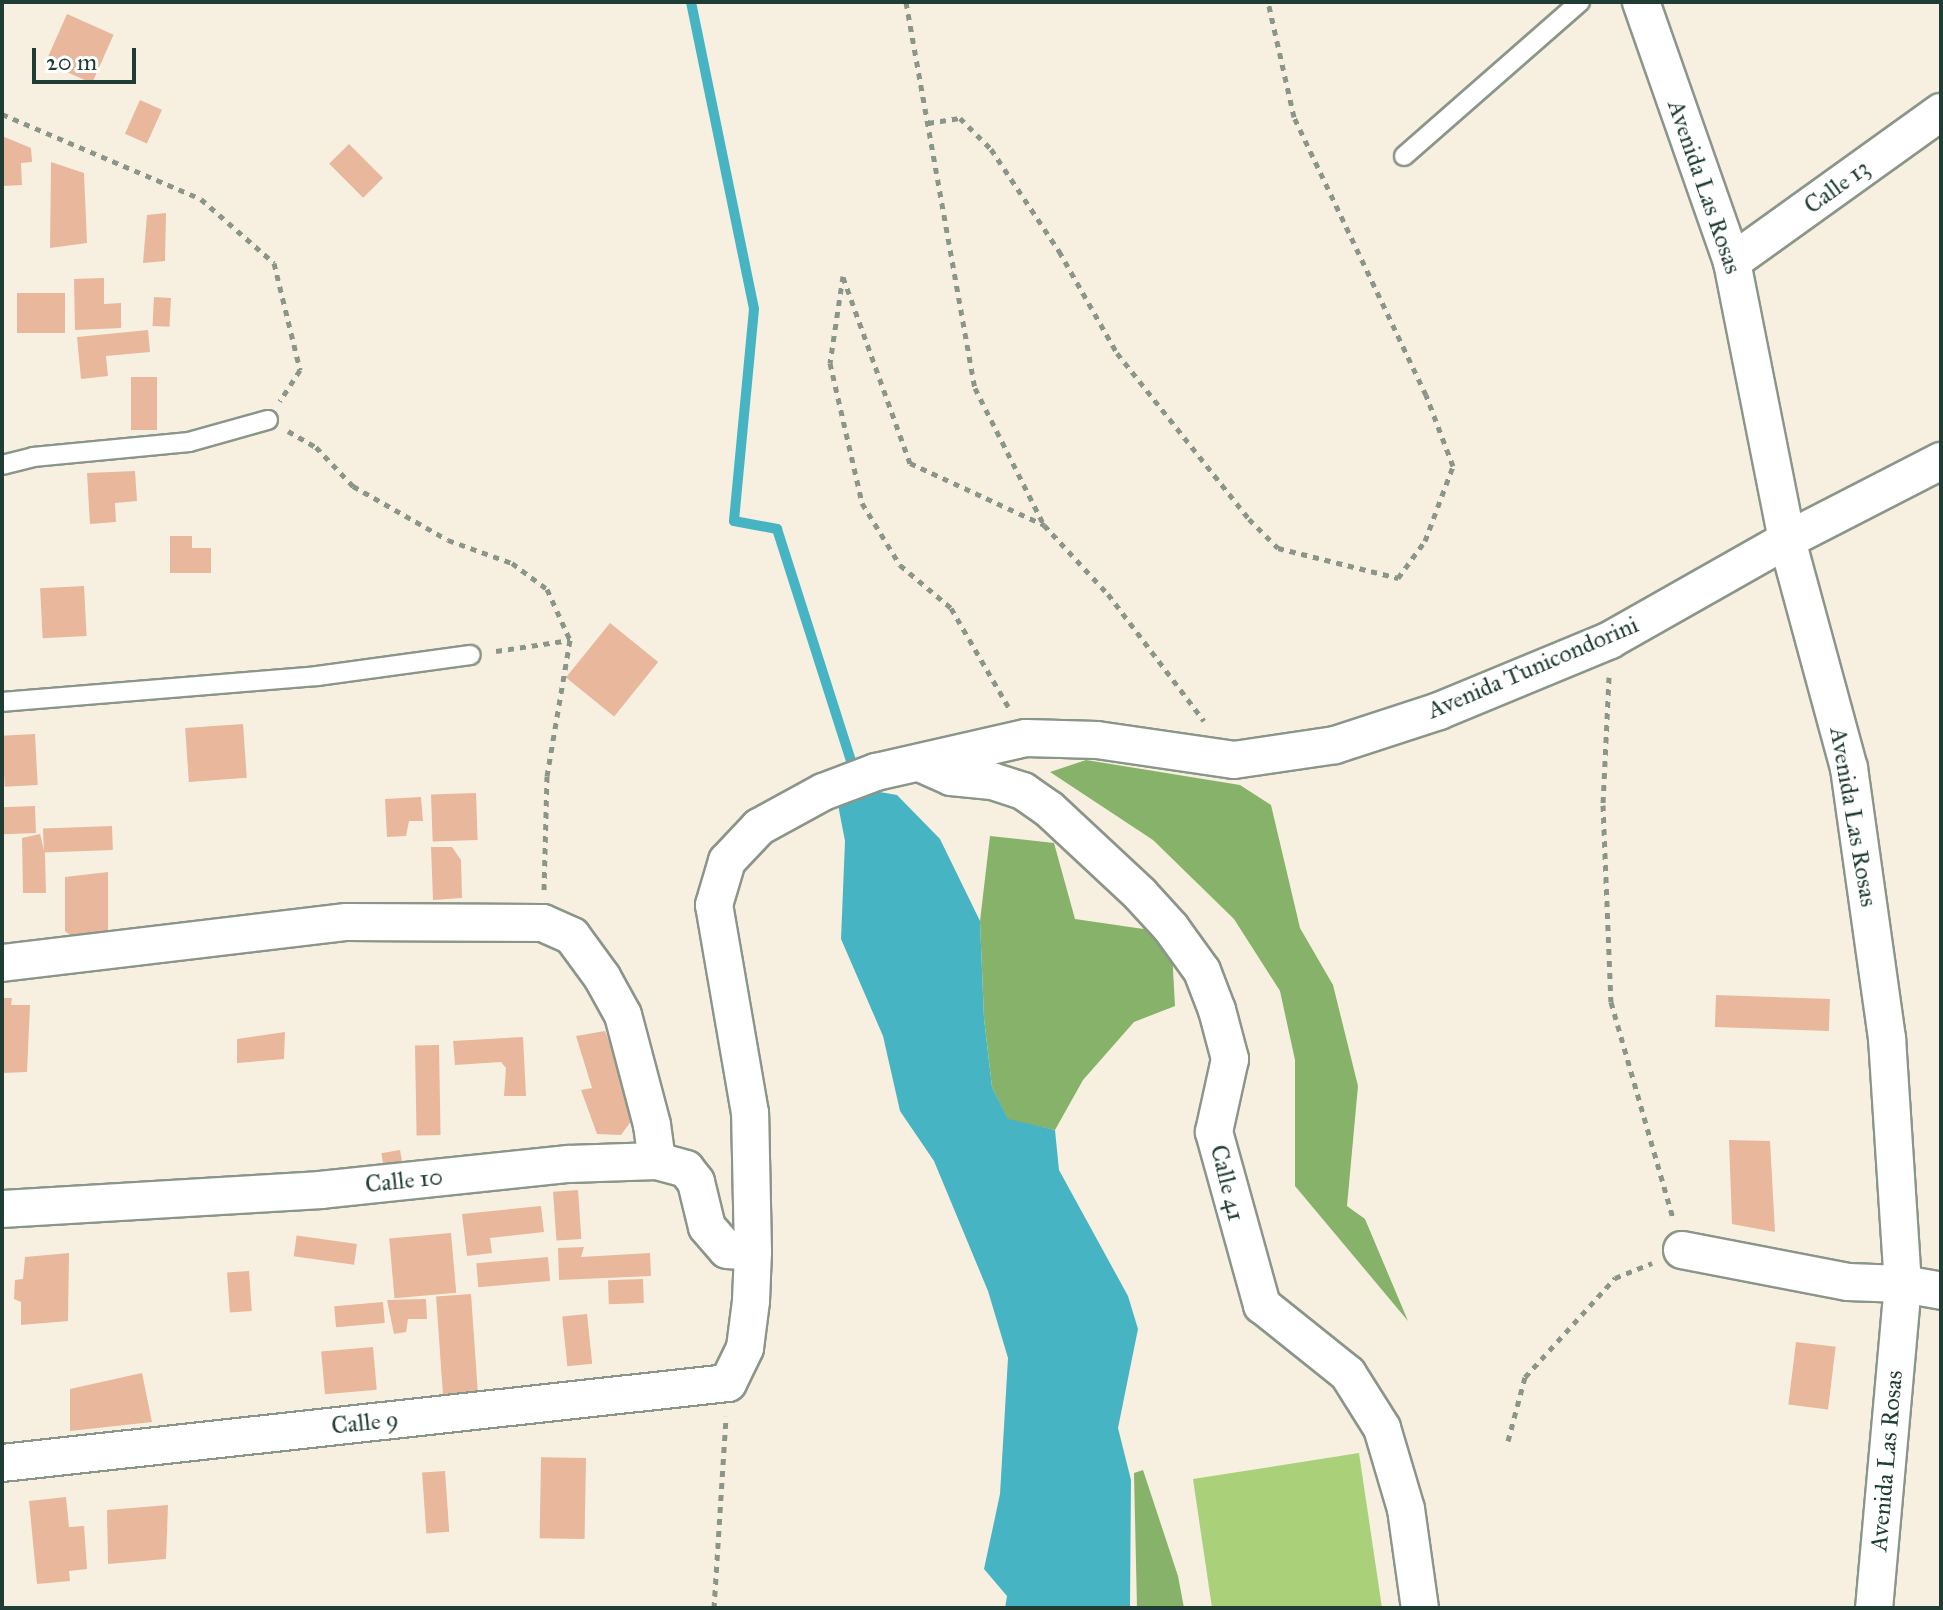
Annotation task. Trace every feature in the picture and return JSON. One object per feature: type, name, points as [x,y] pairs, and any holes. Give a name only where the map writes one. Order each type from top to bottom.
[{"type":"street","name":"Avenida Las Rosas","points":[[1641,2],[1732,262],[1787,540],[1849,768],[1887,1038],[1903,1284],[1874,1608]]},
{"type":"street","name":"Calle 13","points":[[1732,262],[1941,112]]},
{"type":"street","name":"Avenida Tunicondorini","points":[[728,1383],[745,1348],[753,1252],[750,1113],[714,905],[727,861],[759,827],[823,792],[876,772],[1026,738],[1097,740],[1234,760],[1335,745],[1439,711],[1610,640],[1787,540],[1941,461]]},
{"type":"street","name":"Calle 41","points":[[922,764],[951,777],[992,781],[1023,791],[1049,809],[1140,894],[1171,928],[1202,971],[1217,1010],[1230,1059],[1214,1132],[1262,1305],[1348,1374],[1382,1428],[1406,1509],[1420,1608]]},
{"type":"street","points":[[2,963],[347,922],[543,923],[572,936],[602,977],[623,1015],[649,1110],[657,1161]]},
{"type":"street","name":"Calle 10","points":[[2,1209],[320,1190],[569,1164],[657,1161],[686,1169],[696,1182],[707,1227],[727,1250],[753,1252]]},
{"type":"street","points":[[1682,1250],[1848,1282],[1903,1284],[1941,1291]]},
{"type":"street","name":"Calle 9","points":[[2,1463],[728,1383]]},
{"type":"lane","points":[[1404,156],[1580,2]]},
{"type":"lane","points":[[2,465],[33,457],[189,442],[268,420]]},
{"type":"lane","points":[[2,702],[317,676],[471,655]]},
{"type":"path","points":[[906,2],[975,388],[1044,525],[1108,594],[1234,760]]},
{"type":"path","points":[[928,123],[960,118],[991,149],[1059,251],[1117,353],[1249,519],[1278,548],[1398,578],[1425,541],[1453,466],[1426,395],[1294,117],[1268,2]]},
{"type":"path","points":[[2,114],[201,199],[274,263],[300,370],[268,420]]},
{"type":"path","points":[[1026,738],[951,608],[900,565],[862,503],[830,363],[843,276],[910,463],[1044,525]]},
{"type":"path","points":[[471,655],[570,640]]},
{"type":"path","points":[[1508,1441],[1525,1377],[1615,1278],[1682,1250],[1611,1002],[1603,805],[1610,640]]},
{"type":"path","points":[[714,1608],[728,1383]]},
{"type":"green space","points":[[1086,760],[1240,785],[1271,805],[1300,928],[1333,985],[1358,1086],[1347,1206],[1365,1219],[1408,1321],[1295,1186],[1295,1060],[1280,991],[1234,919],[1153,840],[1050,772]]},
{"type":"green space","points":[[990,836],[1054,843],[1075,919],[1171,933],[1175,1006],[1134,1022],[1083,1080],[1055,1130],[1008,1120],[992,1087],[984,1018],[980,921]]},
{"type":"green space","points":[[1359,1453],[1382,1608],[1212,1608],[1193,1479]]},
{"type":"green space","points":[[1143,1470],[1178,1576],[1184,1608],[1137,1608],[1134,1473]]},
{"type":"water","points":[[834,784],[897,795],[940,839],[980,921],[984,1018],[992,1087],[1008,1119],[1055,1130],[1059,1170],[1128,1296],[1138,1329],[1118,1428],[1131,1480],[1130,1608],[1005,1608],[1007,1596],[984,1569],[1000,1494],[1008,1358],[988,1291],[934,1161],[900,1111],[883,1036],[841,939],[845,841]]},
{"type":"building","points":[[67,14],[114,35],[92,83],[45,62]]},
{"type":"building","points":[[140,100],[162,110],[147,144],[125,134]]},
{"type":"building","points":[[2,136],[31,148],[32,162],[21,163],[22,185],[2,186]]},
{"type":"building","points":[[349,144],[383,178],[363,198],[329,164]]},
{"type":"building","points":[[51,162],[84,173],[87,243],[50,248]]},
{"type":"building","points":[[166,213],[165,261],[143,263],[147,215]]},
{"type":"building","points":[[104,278],[104,304],[121,303],[121,328],[75,330],[74,279]]},
{"type":"building","points":[[17,293],[65,293],[65,333],[17,333]]},
{"type":"building","points":[[154,297],[171,298],[169,327],[152,326]]},
{"type":"building","points":[[148,330],[150,352],[106,356],[108,376],[81,379],[77,337]]},
{"type":"building","points":[[131,377],[157,377],[157,430],[131,430]]},
{"type":"building","points":[[135,471],[137,501],[115,503],[116,522],[90,524],[87,473]]},
{"type":"building","points":[[170,536],[192,536],[192,548],[211,548],[211,573],[170,573]]},
{"type":"building","points":[[84,586],[87,636],[43,638],[40,588]]},
{"type":"building","points":[[610,623],[658,662],[614,716],[566,677]]},
{"type":"building","points":[[243,724],[247,778],[189,782],[185,728]]},
{"type":"building","points":[[35,734],[38,785],[5,787],[2,736]]},
{"type":"building","points":[[476,793],[478,840],[433,842],[431,795]]},
{"type":"building","points":[[421,797],[423,821],[409,821],[406,836],[387,837],[385,799]]},
{"type":"building","points":[[35,806],[36,833],[3,834],[2,807]]},
{"type":"building","points":[[112,826],[113,850],[44,852],[43,828]]},
{"type":"building","points":[[40,834],[45,854],[46,893],[23,893],[22,838]]},
{"type":"building","points":[[431,847],[452,847],[461,860],[462,898],[433,900]]},
{"type":"building","points":[[108,872],[108,936],[72,937],[65,931],[65,877]]},
{"type":"building","points":[[1716,995],[1830,999],[1829,1031],[1715,1027]]},
{"type":"building","points":[[2,998],[12,998],[11,1005],[30,1005],[27,1072],[2,1073]]},
{"type":"building","points":[[605,1031],[637,1113],[621,1135],[597,1134],[581,1090],[592,1088],[576,1036]]},
{"type":"building","points":[[285,1032],[284,1059],[237,1063],[237,1039]]},
{"type":"building","points":[[523,1037],[526,1096],[504,1096],[506,1068],[501,1062],[455,1065],[453,1041]]},
{"type":"building","points":[[415,1045],[439,1045],[441,1135],[417,1135]]},
{"type":"building","points":[[1729,1140],[1770,1141],[1775,1232],[1732,1224]]},
{"type":"building","points":[[400,1150],[404,1172],[385,1175],[381,1153]]},
{"type":"building","points":[[578,1190],[581,1239],[556,1241],[553,1192]]},
{"type":"building","points":[[541,1206],[544,1232],[490,1238],[492,1253],[467,1256],[462,1214]]},
{"type":"building","points":[[451,1233],[456,1293],[394,1298],[389,1238]]},
{"type":"building","points":[[297,1236],[357,1244],[354,1265],[294,1256]]},
{"type":"building","points":[[584,1247],[581,1257],[650,1253],[651,1276],[559,1280],[558,1248]]},
{"type":"building","points":[[69,1253],[68,1321],[21,1325],[21,1302],[14,1299],[15,1280],[23,1279],[25,1257]]},
{"type":"building","points":[[548,1257],[550,1281],[478,1287],[476,1263]]},
{"type":"building","points":[[249,1271],[252,1311],[230,1312],[227,1273]]},
{"type":"building","points":[[643,1279],[644,1303],[609,1304],[608,1280]]},
{"type":"building","points":[[471,1294],[478,1393],[443,1395],[436,1296]]},
{"type":"building","points":[[426,1299],[427,1319],[408,1319],[406,1332],[394,1334],[387,1300]]},
{"type":"building","points":[[383,1302],[385,1323],[336,1327],[334,1306]]},
{"type":"building","points":[[587,1314],[592,1364],[567,1366],[562,1317]]},
{"type":"building","points":[[1796,1342],[1836,1347],[1828,1409],[1788,1405]]},
{"type":"building","points":[[373,1347],[377,1390],[325,1394],[321,1352]]},
{"type":"building","points":[[142,1373],[152,1422],[70,1431],[70,1389]]},
{"type":"building","points":[[541,1457],[586,1458],[585,1539],[540,1538]]},
{"type":"building","points":[[445,1471],[449,1532],[426,1533],[422,1473]]},
{"type":"building","points":[[66,1497],[69,1527],[84,1526],[87,1569],[69,1571],[70,1581],[37,1584],[29,1501]]},
{"type":"building","points":[[168,1505],[166,1559],[108,1564],[107,1510]]},
{"type":"waterway","points":[[691,2],[754,309],[734,521],[777,529],[855,773]]}]
